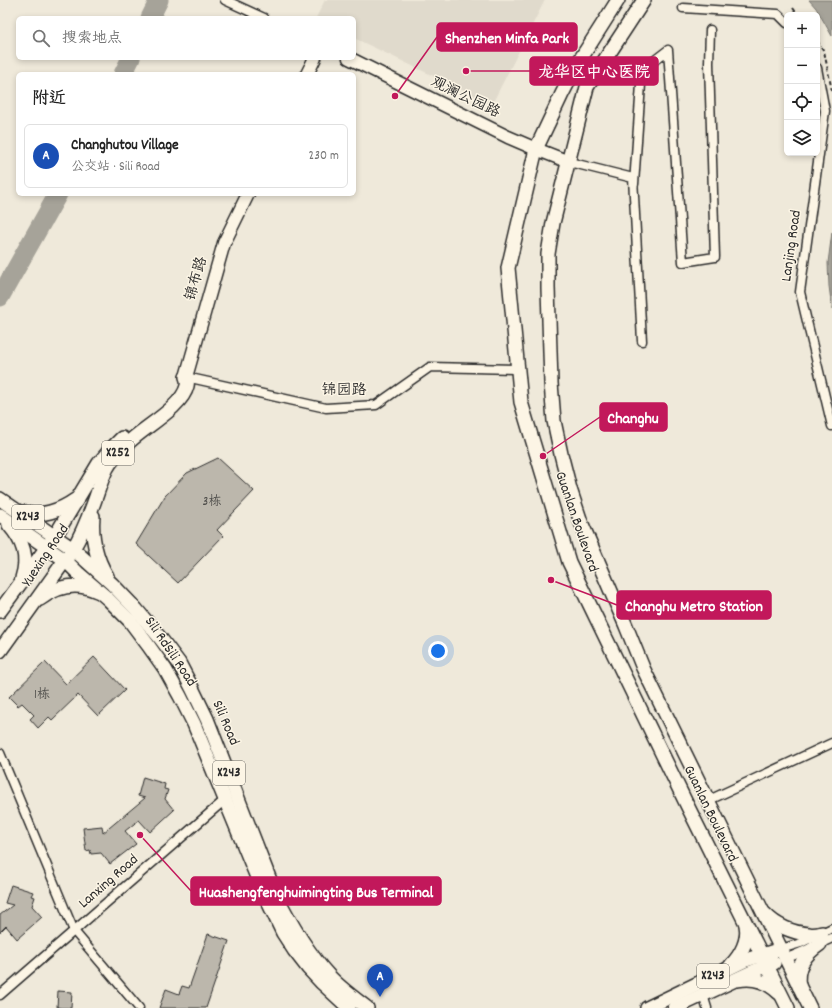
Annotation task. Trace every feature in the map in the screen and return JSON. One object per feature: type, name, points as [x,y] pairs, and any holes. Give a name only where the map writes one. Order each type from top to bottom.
[{"type":"main road","name":"Guanlan Boulevard","points":[[618,0],[578,64],[562,94],[536,150],[508,268],[521,402],[569,562],[786,1004]]},
{"type":"main road","name":"Guanlan Boulevard","points":[[644,0],[587,87],[554,223],[548,254],[551,384],[554,421],[570,489],[581,522],[643,668],[810,1008]]},
{"type":"main road","points":[[308,72],[314,60]]},
{"type":"main road","name":"观澜公园路","points":[[353,60],[501,134],[536,150],[569,162]]},
{"type":"main road","name":"锦布路","points":[[186,377],[224,242],[247,196]]},
{"type":"main road","name":"Yuexing Road","points":[[0,611],[55,536],[99,462],[128,432],[159,410],[170,400],[179,390],[186,377]]},
{"type":"main road","name":"Yuexing Road","points":[[0,651],[73,549],[83,532],[101,481],[112,461],[128,443],[177,402],[184,394],[187,386],[188,382],[186,377]]},
{"type":"main road","points":[[12,507],[25,513],[35,514],[56,511],[77,499],[84,489]]},
{"type":"main road","name":"X243","points":[[0,499],[73,549]]},
{"type":"main road","points":[[94,504],[92,519],[95,547],[99,560],[112,584]]},
{"type":"main road","points":[[0,516],[11,527],[22,544],[25,560],[25,571],[21,583]]},
{"type":"main road","name":"X243","points":[[0,516],[65,560]]},
{"type":"main road","name":"Sili Road","points":[[73,549],[112,584],[136,609],[179,663],[207,719],[275,893],[287,917],[301,940],[330,977],[367,1008]]},
{"type":"main road","name":"Sili RdSili Road","points":[[65,560],[101,592],[130,621],[165,669],[194,724],[261,888],[283,933],[308,968],[349,1008]]},
{"type":"main road","points":[[34,603],[56,589],[67,586],[79,586],[101,592]]},
{"type":"main road","points":[[761,910],[769,918],[787,929],[826,936]]},
{"type":"main road","points":[[745,921],[746,936],[742,951],[730,975],[743,979],[764,982],[778,992],[786,1004]]},
{"type":"main road","points":[[800,989],[798,981],[800,966],[804,958],[826,936]]},
{"type":"main road","name":"X243","points":[[675,1008],[703,995],[730,975],[746,960],[764,960],[783,954]]},
{"type":"main road","name":"X243","points":[[647,1008],[730,975]]},
{"type":"street","points":[[225,0],[260,16]]},
{"type":"street","points":[[684,8],[778,14],[784,20]]},
{"type":"street","points":[[634,184],[642,70],[668,50],[683,262],[715,257],[709,63],[710,30]]},
{"type":"street","name":"Lanjing Road","points":[[820,84],[825,111],[800,292],[832,426]]},
{"type":"street","points":[[569,162],[633,178],[642,341]]},
{"type":"street","name":"锦园路","points":[[186,377],[326,408],[376,405],[430,368],[518,369]]},
{"type":"street","points":[[707,801],[832,743]]},
{"type":"street","points":[[0,753],[74,931],[139,1008]]},
{"type":"street","name":"Lanxing Road","points":[[0,995],[236,791]]},
{"type":"street","points":[[783,954],[804,951],[826,936]]},
{"type":"street","points":[[703,995],[707,1008]]},
{"type":"path","points":[[793,8],[796,12]]},
{"type":"shaded area","points":[[325,0],[545,0],[492,104],[356,39],[356,16],[317,16]]},
{"type":"shaded area","points":[[809,0],[832,0],[832,36],[820,15],[820,12],[818,12]]},
{"type":"shaded area","points":[[832,232],[832,309],[828,263]]},
{"type":"building","points":[[218,458],[254,491],[217,530],[223,536],[178,583],[136,544],[165,496],[187,473]]},
{"type":"building","points":[[94,657],[125,690],[98,716],[78,695],[52,720],[49,717],[38,728],[30,719],[34,715],[22,703],[18,706],[9,697],[45,662],[66,684]]},
{"type":"building","points":[[143,777],[165,784],[164,789],[168,790],[165,799],[174,810],[150,832],[139,820],[125,831],[136,844],[110,864],[101,853],[91,854],[90,850],[86,851],[83,828],[102,826],[103,833],[145,798],[138,796]]},
{"type":"building","points":[[11,885],[33,892],[31,896],[35,897],[32,906],[42,917],[17,939],[6,926],[0,932],[0,915],[13,905],[5,903]]},
{"type":"building","points":[[208,934],[229,941],[206,1008],[159,1008],[166,989],[179,994],[182,986],[189,988]]},
{"type":"building","points":[[58,991],[72,992],[71,1008],[57,1007]]},
{"type":"waterway","points":[[151,16],[159,0]]},
{"type":"waterway","points":[[124,72],[130,60]]},
{"type":"waterway","points":[[0,297],[57,196]]},
{"type":"place","name":"龙华区中心医院","points":[[466,71]]},
{"type":"place","name":"Shenzhen Minfa Park","points":[[395,96]]},
{"type":"place","name":"Changhu","points":[[543,456]]},
{"type":"place","name":"Changhu Metro Station","points":[[551,580]]},
{"type":"place","name":"Huashengfenghuimingting Bus Terminal","points":[[140,835]]},
{"type":"place","name":"Changhutou Village","points":[[380,997]]}]
